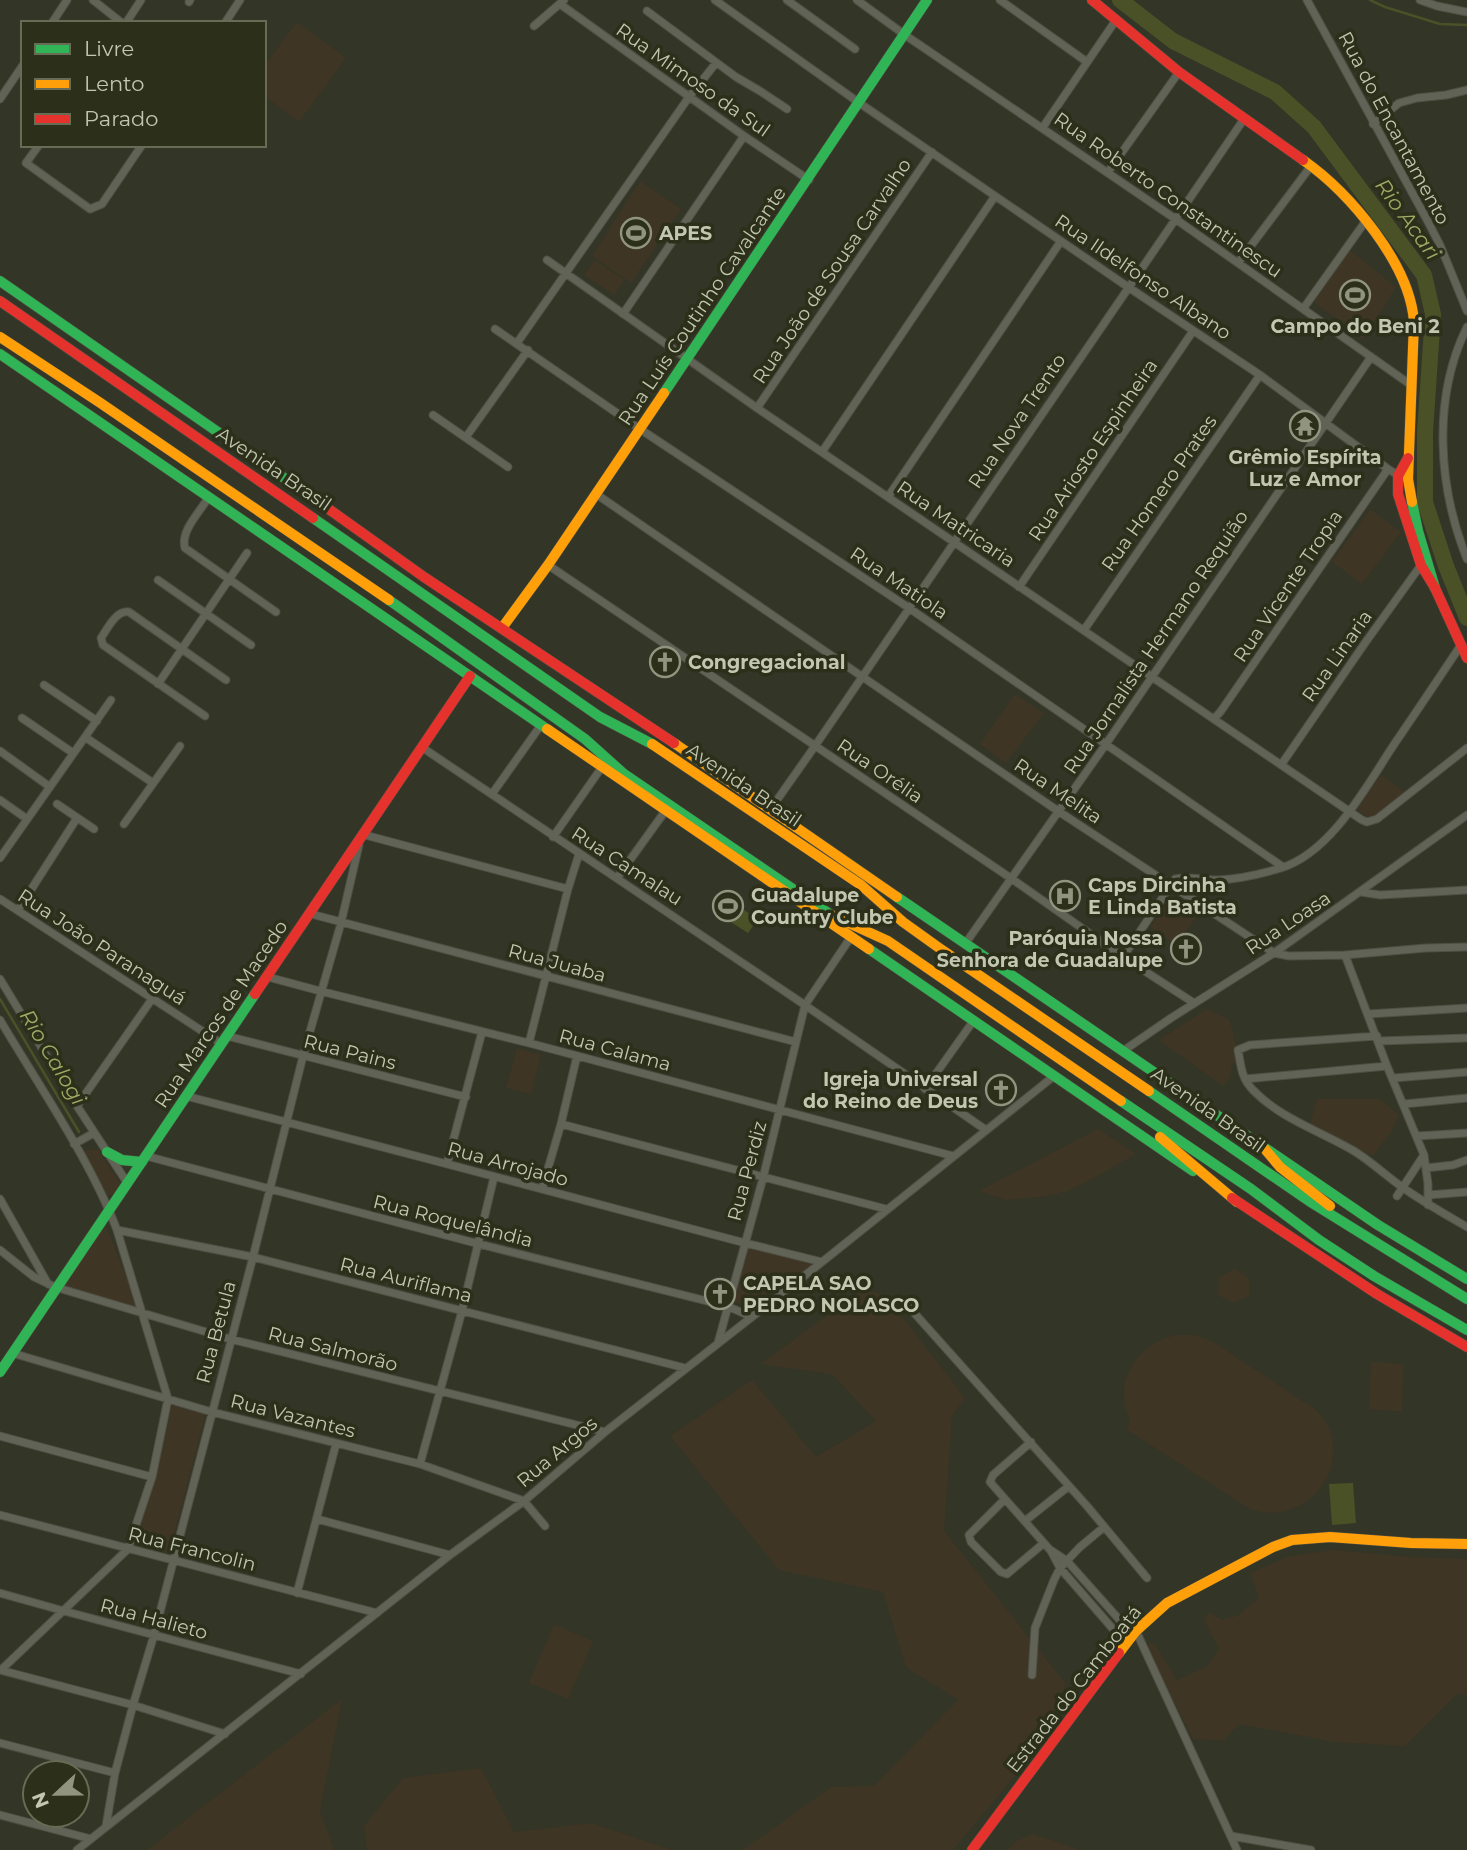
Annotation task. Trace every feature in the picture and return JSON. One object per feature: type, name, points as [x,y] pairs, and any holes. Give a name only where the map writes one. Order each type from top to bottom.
[{"type":"main road","name":"Rua Luís Coutinho Cavalcante","points":[[502,628],[548,565],[928,0]]},
{"type":"main road","points":[[1092,0],[1178,72],[1311,166],[1336,187],[1365,222],[1403,278],[1415,322],[1408,457],[1398,494],[1422,565],[1467,658]]},
{"type":"main road","name":"Avenida Brasil","points":[[0,281],[424,577],[636,716],[1378,1226],[1467,1279]]},
{"type":"main road","name":"Avenida Brasil","points":[[0,302],[600,717],[646,740],[861,885],[903,922],[942,950],[1309,1201],[1467,1299]]},
{"type":"main road","points":[[0,337],[446,639],[585,739],[624,774],[829,914],[888,941],[1251,1189],[1319,1240],[1374,1276],[1467,1330]]},
{"type":"main road","points":[[0,354],[1355,1282],[1467,1348]]},
{"type":"main road","points":[[1403,477],[1435,589]]},
{"type":"main road","name":"Rua Marcos de Macedo","points":[[0,1372],[6,1357],[52,1286],[128,1184],[471,676]]},
{"type":"main road","points":[[1109,1094],[1237,1202]]},
{"type":"main road","points":[[1264,1148],[1280,1167],[1301,1185],[1404,1260]]},
{"type":"main road","points":[[107,1152],[122,1160],[144,1159]]},
{"type":"main road","name":"Estrada do Camboatá","points":[[972,1850],[1132,1637],[1167,1603],[1273,1547],[1292,1540],[1330,1537],[1467,1544]]},
{"type":"street","points":[[53,21],[67,0]]},
{"type":"street","points":[[93,0],[121,21]]},
{"type":"street","points":[[125,21],[141,0]]},
{"type":"street","points":[[226,21],[240,0]]},
{"type":"street","name":"Rua Ildelfonso Albano","points":[[715,0],[858,102],[1260,375],[1388,469],[1403,477]]},
{"type":"street","points":[[787,0],[855,49]]},
{"type":"street","name":"Rua Roberto Constantinescu","points":[[857,0],[1238,262],[1411,385]]},
{"type":"street","points":[[1000,0],[1087,62]]},
{"type":"street","name":"Rua do Encantamento","points":[[1307,0],[1430,227],[1467,312]]},
{"type":"street","points":[[1420,0],[1467,12]]},
{"type":"street","points":[[534,26],[562,2]]},
{"type":"street","name":"Rua Mimoso da Sul","points":[[562,2],[689,97],[809,180]]},
{"type":"street","points":[[647,11],[716,63],[787,109]]},
{"type":"street","points":[[1042,127],[1116,20]]},
{"type":"street","points":[[517,343],[689,97],[716,63]]},
{"type":"street","points":[[0,99],[21,68]]},
{"type":"street","points":[[1108,172],[1178,72]]},
{"type":"street","points":[[1374,124],[1399,103],[1467,90]]},
{"type":"street","name":"Rua Nova Trento","points":[[770,810],[1244,119]]},
{"type":"street","points":[[623,314],[744,136]]},
{"type":"street","points":[[38,147],[26,163],[90,208],[102,204],[141,147]]},
{"type":"street","name":"Rua João de Sousa Carvalho","points":[[757,408],[932,152]]},
{"type":"street","points":[[1238,262],[1311,166]]},
{"type":"street","points":[[822,452],[995,196]]},
{"type":"street","points":[[1303,309],[1365,222]]},
{"type":"street","points":[[888,497],[1061,241]]},
{"type":"street","name":"Rua Matricaria","points":[[547,260],[757,408],[1349,811]]},
{"type":"street","points":[[1467,327],[1448,380],[1444,429],[1445,478],[1457,532],[1467,559]]},
{"type":"street","name":"Rua Matiola","points":[[495,328],[640,429],[909,608],[1283,867]]},
{"type":"street","name":"Rua Ariosto Espinheira","points":[[1019,587],[1193,331]]},
{"type":"street","points":[[466,437],[528,351]]},
{"type":"street","name":"Rua Jornalista Hermano Requião","points":[[965,944],[1106,744],[1371,357]]},
{"type":"street","name":"Rua Homero Prates","points":[[1084,630],[1260,375]]},
{"type":"street","points":[[433,415],[508,467]]},
{"type":"street","name":"Rua Vicente Tropia","points":[[1214,719],[1388,469]]},
{"type":"street","name":"Rua Melita","points":[[596,494],[1058,811],[1274,953]]},
{"type":"street","points":[[208,498],[186,534],[186,548],[276,612]]},
{"type":"street","points":[[158,684],[247,553]]},
{"type":"street","name":"Rua Orélia","points":[[548,565],[1194,1003]]},
{"type":"street","name":"Rua Linaria","points":[[1281,765],[1364,643],[1422,565]]},
{"type":"street","points":[[158,580],[251,645]]},
{"type":"street","points":[[205,716],[103,645],[101,638],[120,613],[129,612],[226,680]]},
{"type":"street","points":[[1123,957],[1175,879],[1236,878],[1283,867],[1318,846],[1349,811],[1461,645]]},
{"type":"street","points":[[44,685],[97,721]]},
{"type":"street","points":[[0,858],[111,700]]},
{"type":"street","points":[[22,718],[73,753]]},
{"type":"street","points":[[492,794],[541,725]]},
{"type":"street","points":[[85,737],[153,783]]},
{"type":"street","points":[[124,824],[180,746]]},
{"type":"street","name":"Rua Camalau","points":[[423,748],[986,1130]]},
{"type":"street","points":[[1349,811],[1367,822],[1377,819],[1467,748]]},
{"type":"street","points":[[0,751],[50,787]]},
{"type":"street","points":[[553,836],[602,767]]},
{"type":"street","points":[[0,800],[27,819]]},
{"type":"street","points":[[57,804],[94,829]]},
{"type":"street","points":[[617,878],[666,810]]},
{"type":"street","name":"Rua Loasa","points":[[1123,1051],[1274,953],[1467,815]]},
{"type":"street","points":[[18,910],[77,818]]},
{"type":"street","points":[[362,840],[568,889]]},
{"type":"street","name":"Rua Betula","points":[[105,1827],[115,1773],[154,1635],[320,991],[362,840]]},
{"type":"street","points":[[529,1043],[579,854]]},
{"type":"street","points":[[1361,892],[1380,895],[1467,890]]},
{"type":"street","name":"Rua João Paranaguá","points":[[0,899],[152,999],[225,1040]]},
{"type":"street","name":"Rua Juaba","points":[[311,914],[796,1042]]},
{"type":"street","points":[[805,1005],[851,937]]},
{"type":"street","points":[[1274,953],[1289,956],[1345,956],[1467,947]]},
{"type":"street","points":[[1345,956],[1424,1155],[1428,1205]]},
{"type":"street","name":"Rua Calama","points":[[268,976],[953,1156]]},
{"type":"street","points":[[0,979],[128,1184]]},
{"type":"street","points":[[77,1106],[152,999]]},
{"type":"street","name":"Rua Perdiz","points":[[717,1343],[763,1178],[805,1005]]},
{"type":"street","points":[[1368,1014],[1467,1008]]},
{"type":"street","points":[[0,1020],[74,1144],[109,1210],[168,1399],[152,1477],[128,1549],[1,1670]]},
{"type":"street","points":[[925,1088],[974,1020]]},
{"type":"street","points":[[447,1164],[482,1032]]},
{"type":"street","points":[[1467,1038],[1378,1038],[1255,1044],[1238,1050],[1240,1069],[1245,1079],[1271,1106],[1358,1153],[1402,1188],[1467,1227]]},
{"type":"street","name":"Rua Pains","points":[[225,1040],[303,1056],[466,1097]]},
{"type":"street","points":[[542,1189],[577,1056]]},
{"type":"street","points":[[1245,1079],[1387,1066]]},
{"type":"street","points":[[1394,1078],[1467,1072]]},
{"type":"street","name":"Rua Argos","points":[[77,1850],[450,1555],[524,1501],[605,1432],[1054,1076]]},
{"type":"street","name":"Rua Arrojado","points":[[186,1096],[822,1262]]},
{"type":"street","points":[[1404,1104],[1467,1098]]},
{"type":"street","points":[[561,1124],[886,1209]]},
{"type":"street","points":[[74,1144],[94,1133]]},
{"type":"street","points":[[1416,1136],[1467,1133]]},
{"type":"street","points":[[1397,1196],[1424,1155]]},
{"type":"street","name":"Rua Roquelândia","points":[[144,1159],[727,1306],[752,1317]]},
{"type":"street","points":[[1426,1168],[1453,1165],[1467,1160]]},
{"type":"street","points":[[420,1464],[462,1311],[494,1177]]},
{"type":"street","points":[[1428,1195],[1467,1192]]},
{"type":"street","points":[[0,1199],[52,1286]]},
{"type":"street","name":"Rua Auriflama","points":[[117,1230],[253,1257],[685,1368]]},
{"type":"street","name":"Rua Salmorão","points":[[0,1250],[27,1272],[52,1286],[230,1339],[605,1432]]},
{"type":"street","points":[[908,1306],[1031,1442],[1147,1578]]},
{"type":"street","name":"Rua Vazantes","points":[[6,1357],[420,1464],[524,1501]]},
{"type":"street","points":[[0,1436],[152,1477]]},
{"type":"street","points":[[1031,1442],[991,1478],[990,1482],[1051,1551],[1060,1568],[1094,1606],[1132,1637]]},
{"type":"street","points":[[297,1593],[336,1444]]},
{"type":"street","points":[[1025,1521],[1069,1486]]},
{"type":"street","points":[[1005,1499],[971,1532],[971,1542],[1001,1572],[1007,1574],[1044,1543]]},
{"type":"street","points":[[524,1501],[545,1526]]},
{"type":"street","name":"Rua Francolin","points":[[0,1516],[377,1613]]},
{"type":"street","points":[[317,1519],[450,1555]]},
{"type":"street","points":[[1032,1675],[1035,1628],[1048,1592],[1060,1568],[1104,1527]]},
{"type":"street","points":[[1051,1551],[1067,1561],[1132,1637],[1237,1850]]},
{"type":"street","name":"Rua Halieto","points":[[0,1593],[301,1674]]},
{"type":"street","points":[[1094,1606],[1101,1600]]},
{"type":"street","points":[[1,1670],[133,1705],[225,1734]]},
{"type":"street","points":[[0,1743],[115,1773]]},
{"type":"street","points":[[0,1815],[91,1839]]},
{"type":"street","points":[[1231,1836],[1311,1850]]},
{"type":"shaded area","points":[[297,22],[346,58],[299,122],[266,97],[266,63]]},
{"type":"shaded area","name":"APES","points":[[640,181],[681,209],[631,283],[592,256]]},
{"type":"shaded area","name":"Campo do Beni 2","points":[[1350,250],[1396,287],[1363,339],[1314,302]]},
{"type":"shaded area","points":[[595,260],[624,280],[614,295],[584,275]]},
{"type":"shaded area","points":[[1370,509],[1401,532],[1362,584],[1332,562]]},
{"type":"shaded area","points":[[1015,694],[1044,713],[1006,763],[980,744]]},
{"type":"shaded area","points":[[1381,775],[1406,793],[1371,820],[1356,809]]},
{"type":"shaded area","points":[[1171,895],[1199,914],[1175,944],[1150,927]]},
{"type":"shaded area","points":[[730,901],[758,919],[748,933],[720,915]]},
{"type":"shaded area","points":[[1207,1009],[1230,1020],[1239,1059],[1232,1064],[1230,1077],[1223,1086],[1159,1040]]},
{"type":"shaded area","points":[[517,1048],[541,1055],[531,1094],[506,1088]]},
{"type":"shaded area","points":[[1317,1099],[1380,1099],[1399,1115],[1391,1132],[1373,1156],[1310,1124]]},
{"type":"shaded area","points":[[1098,1129],[1136,1154],[1068,1191],[1048,1196],[1007,1200],[979,1191]]},
{"type":"shaded area","points":[[98,1149],[122,1187],[108,1197],[80,1151]]},
{"type":"shaded area","points":[[103,1220],[141,1312],[57,1286]]},
{"type":"shaded area","points":[[748,1248],[818,1261],[756,1307],[734,1302]]},
{"type":"shaded area","points":[[1235,1269],[1249,1278],[1249,1296],[1233,1303],[1218,1295],[1219,1277]]},
{"type":"shaded area","points":[[863,1289],[886,1296],[965,1398],[952,1416],[944,1531],[1066,1684],[1039,1747],[953,1850],[743,1850],[831,1787],[874,1786],[958,1700],[906,1667],[883,1592],[779,1570],[670,1436],[752,1380],[816,1457],[876,1421],[832,1374],[761,1364]]},
{"type":"shaded area","points":[[1175,1335],[1194,1335],[1212,1341],[1316,1410],[1329,1428],[1333,1458],[1323,1485],[1313,1496],[1301,1505],[1287,1510],[1269,1513],[1250,1509],[1126,1429],[1130,1422],[1125,1406],[1124,1387],[1131,1368],[1150,1346]]},
{"type":"shaded area","points":[[1371,1362],[1404,1364],[1402,1412],[1369,1409]]},
{"type":"shaded area","points":[[172,1405],[206,1413],[169,1553],[135,1546],[155,1479]]},
{"type":"shaded area","points":[[1353,1483],[1356,1523],[1332,1525],[1329,1484]]},
{"type":"shaded area","points":[[1331,1550],[1467,1559],[1467,1696],[1458,1693],[1405,1746],[1335,1742],[1239,1724],[1223,1741],[1193,1739],[1148,1650],[1149,1641],[1157,1647],[1177,1680],[1207,1666],[1219,1649],[1204,1619],[1209,1612],[1222,1620],[1239,1615],[1259,1598],[1250,1573],[1287,1557]]},
{"type":"shaded area","points":[[554,1624],[593,1641],[568,1699],[529,1683]]},
{"type":"shaded area","points":[[342,1699],[320,1811],[334,1850],[147,1850]]},
{"type":"shaded area","points":[[481,1768],[514,1832],[591,1823],[672,1850],[367,1850],[364,1826],[403,1778]]},
{"type":"shaded area","points":[[1033,1834],[1080,1850],[1007,1850],[1018,1840]]},
{"type":"waterway","name":"Rio Acari","points":[[1120,0],[1173,41],[1275,92],[1314,127],[1424,275],[1433,314],[1425,432],[1425,502],[1467,618]]},
{"type":"waterway","points":[[1370,0],[1440,24],[1467,25]]},
{"type":"waterway","name":"Rio Calogi","points":[[0,999],[79,1132]]},
{"type":"traffic: fast","points":[[664,393],[927,0]]},
{"type":"traffic: fast","points":[[0,281],[323,505]]},
{"type":"traffic: fast","points":[[0,354],[547,729]]},
{"type":"traffic: fast","points":[[1412,502],[1435,588]]},
{"type":"traffic: fast","points":[[313,518],[600,717],[652,744]]},
{"type":"traffic: fast","points":[[389,600],[585,739],[624,774],[831,915]]},
{"type":"traffic: fast","points":[[897,897],[1378,1225],[1467,1279]]},
{"type":"traffic: fast","points":[[869,949],[1193,1171]]},
{"type":"traffic: fast","points":[[0,1372],[255,994]]},
{"type":"traffic: fast","points":[[1149,1091],[1309,1201],[1467,1299]]},
{"type":"traffic: fast","points":[[1121,1101],[1251,1189],[1319,1240],[1374,1276],[1467,1330]]},
{"type":"traffic: fast","points":[[107,1152],[122,1160],[142,1162]]},
{"type":"traffic: slow","points":[[1303,160],[1340,191],[1375,232],[1402,277],[1410,300],[1414,322],[1408,479],[1412,502]]},
{"type":"traffic: slow","points":[[0,337],[389,600]]},
{"type":"traffic: slow","points":[[502,628],[548,565],[664,393]]},
{"type":"traffic: slow","points":[[547,729],[869,949]]},
{"type":"traffic: slow","points":[[674,743],[897,897]]},
{"type":"traffic: slow","points":[[652,744],[861,885],[903,922],[942,950],[1149,1091]]},
{"type":"traffic: slow","points":[[831,915],[888,941],[1121,1101]]},
{"type":"traffic: slow","points":[[1160,1137],[1237,1202]]},
{"type":"traffic: slow","points":[[1264,1148],[1280,1167],[1330,1206]]},
{"type":"traffic: slow","points":[[1119,1653],[1136,1631],[1167,1603],[1273,1547],[1292,1540],[1330,1537],[1467,1544]]},
{"type":"traffic: jam","points":[[1092,0],[1179,72],[1303,160]]},
{"type":"traffic: jam","points":[[0,301],[313,518]]},
{"type":"traffic: jam","points":[[1408,458],[1398,476],[1398,494],[1421,565],[1435,588],[1467,658]]},
{"type":"traffic: jam","points":[[323,505],[424,577],[674,743]]},
{"type":"traffic: jam","points":[[255,994],[470,676]]},
{"type":"traffic: jam","points":[[1232,1198],[1377,1294],[1467,1347]]},
{"type":"traffic: jam","points":[[972,1850],[1119,1653]]},
{"type":"place","name":"APES","points":[[636,233]]},
{"type":"place","name":"Campo do Beni 2","points":[[1355,295]]},
{"type":"place","name":"Grêmio Espírita Luz e Amor","points":[[1305,426]]},
{"type":"place","name":"Congregacional","points":[[665,662]]},
{"type":"place","name":"Caps Dircinha E Linda Batista","points":[[1065,896]]},
{"type":"place","name":"Guadalupe Country Clube","points":[[728,906]]},
{"type":"place","name":"Paróquia Nossa Senhora de Guadalupe","points":[[1186,949]]},
{"type":"place","name":"Igreja Universal do Reino de Deus","points":[[1001,1090]]},
{"type":"place","name":"CAPELA SAO PEDRO NOLASCO","points":[[720,1294]]}]
